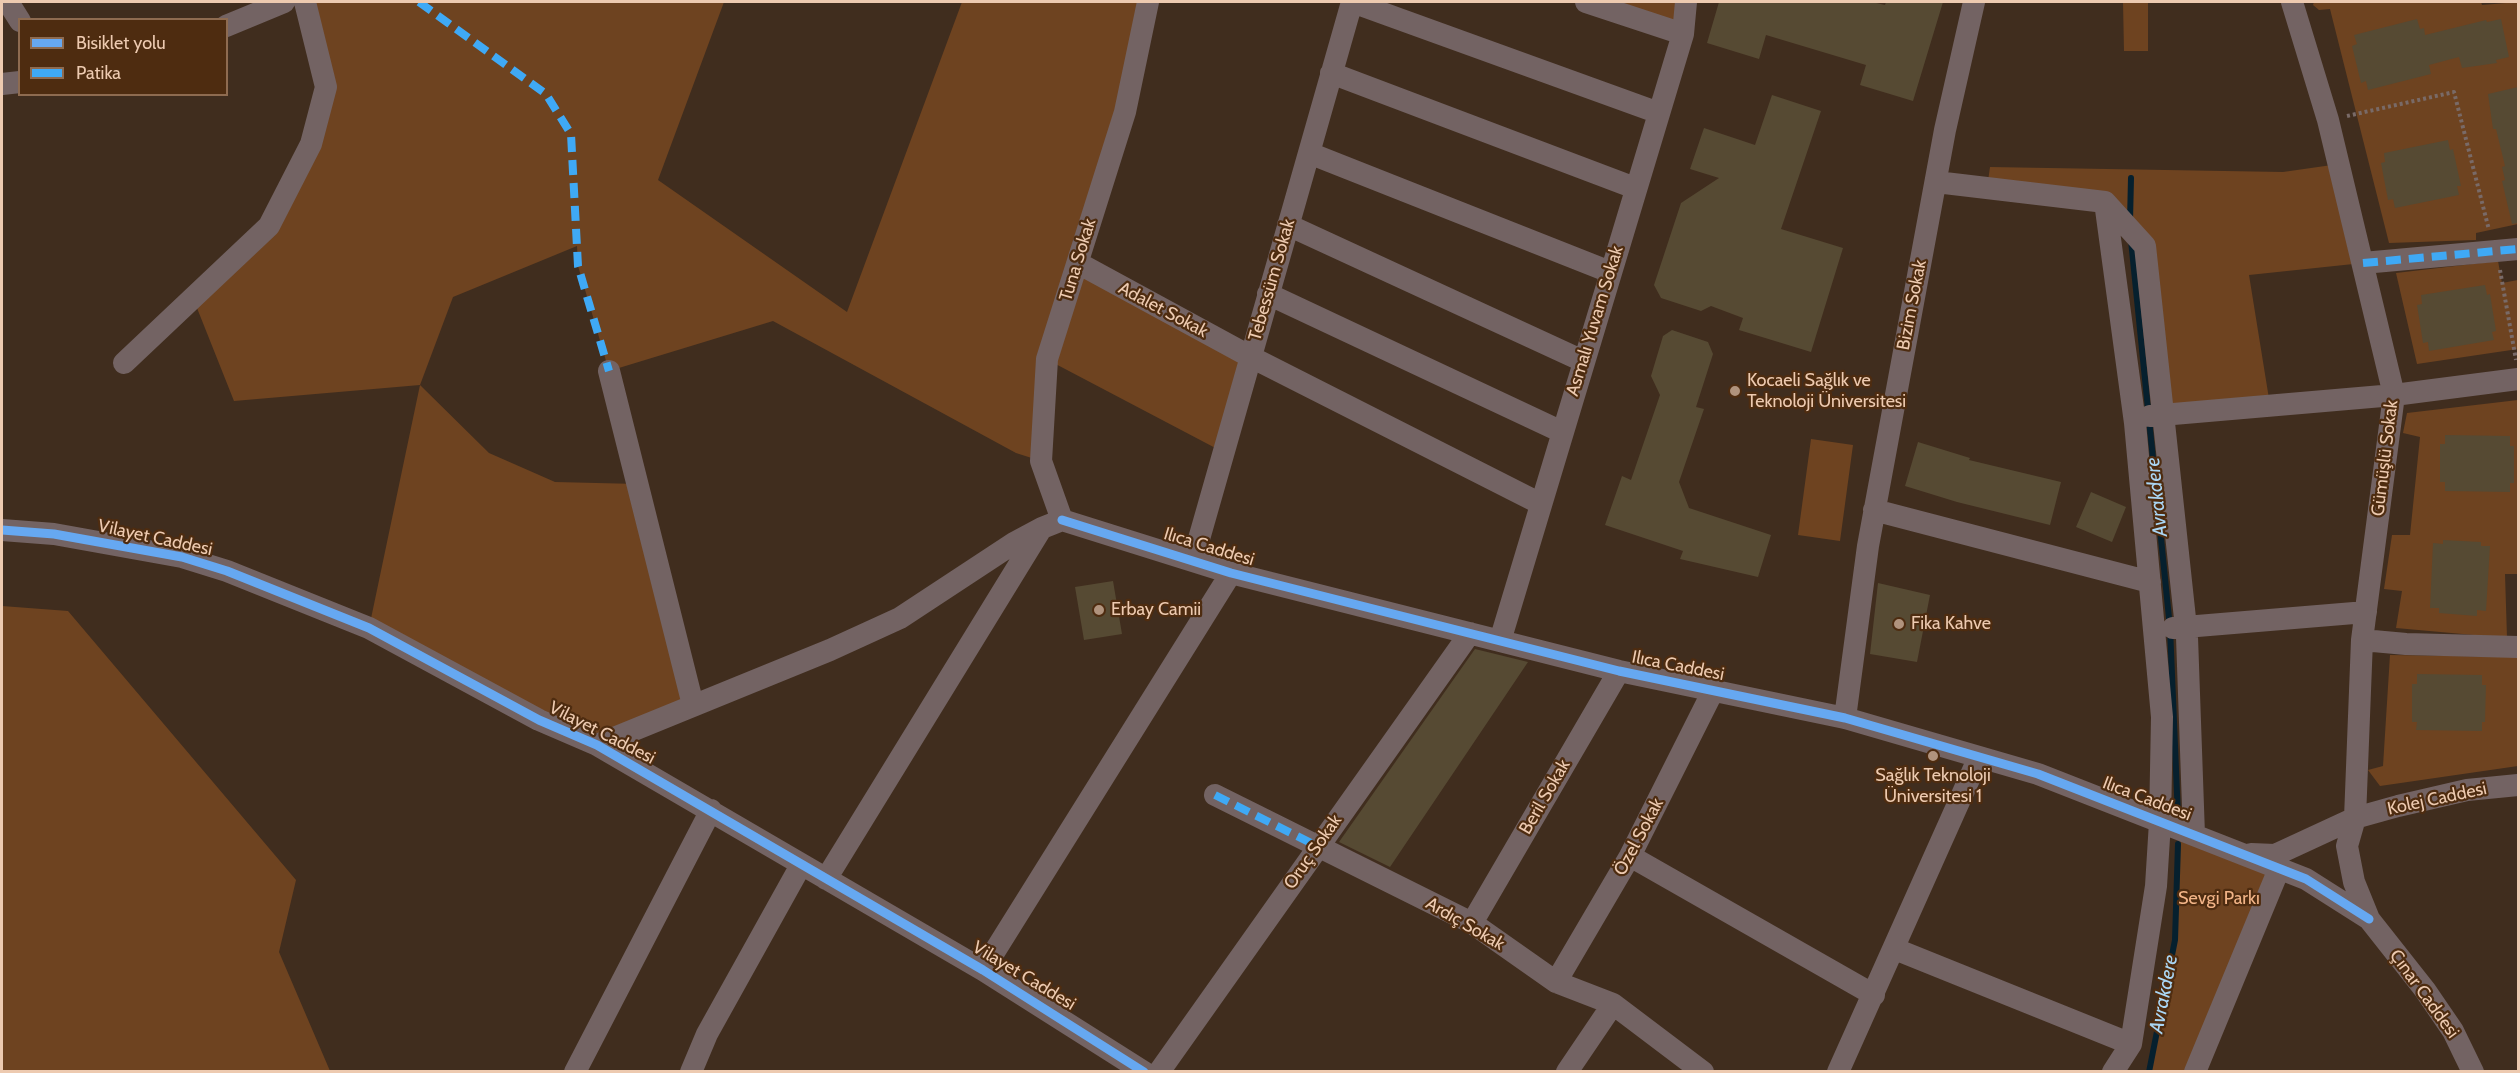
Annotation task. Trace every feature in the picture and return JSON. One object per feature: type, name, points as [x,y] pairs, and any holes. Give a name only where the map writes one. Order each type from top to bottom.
[{"type":"street","points":[[8,2],[18,18]]},
{"type":"street","points":[[228,25],[285,2]]},
{"type":"street","points":[[124,363],[269,226],[311,144],[326,87],[305,2]]},
{"type":"street","name":"Tuna Sokak","points":[[1052,524],[1041,461],[1047,359],[1125,112],[1148,2]]},
{"type":"street","points":[[1352,2],[1659,113]]},
{"type":"street","name":"Tebessüm Sokak","points":[[1193,560],[1352,2]]},
{"type":"street","points":[[1586,2],[1683,34]]},
{"type":"street","name":"Asmalı Yuvam Sokak","points":[[1500,640],[1683,34],[1686,2]]},
{"type":"street","name":"Bizim Sokak","points":[[1845,718],[1874,510],[1936,182],[1974,2]]},
{"type":"street","name":"Gümüşlü Sokak","points":[[2292,2],[2328,120],[2394,395],[2362,640],[2355,818],[2348,846],[2354,882],[2369,920]]},
{"type":"street","points":[[1331,73],[1635,188]]},
{"type":"street","points":[[2,84],[18,82]]},
{"type":"street","points":[[1309,153],[1610,272]]},
{"type":"street","points":[[1936,182],[2105,202],[2145,246],[2186,626],[2194,835]]},
{"type":"street","points":[[2105,202],[2134,417],[2163,717],[2156,886],[2131,1044],[2113,1071]]},
{"type":"street","points":[[1288,225],[1583,362]]},
{"type":"street","points":[[2363,263],[2501,243]]},
{"type":"street","name":"Adalet Sokak","points":[[1078,263],[1250,356],[1540,504]]},
{"type":"street","points":[[1268,294],[1562,432]]},
{"type":"street","points":[[609,371],[693,705]]},
{"type":"street","points":[[2134,417],[2394,395],[2518,379]]},
{"type":"street","points":[[1874,510],[2150,582]]},
{"type":"street","points":[[597,745],[830,650],[900,618],[1052,524]]},
{"type":"street","points":[[826,879],[1052,524]]},
{"type":"street","name":"Ilıca Caddesi","points":[[1052,524],[1193,560],[1231,573],[1619,671],[1845,718],[2038,774],[2306,879],[2369,920]]},
{"type":"street","name":"Vilayet Caddesi","points":[[2,530],[54,534],[171,555],[226,571],[369,628],[538,720],[597,745],[711,810],[983,970],[1144,1071]]},
{"type":"street","points":[[983,970],[1231,573]]},
{"type":"street","points":[[2154,629],[2366,612]]},
{"type":"street","name":"Oruç Sokak","points":[[1159,1071],[1470,633]]},
{"type":"street","points":[[2362,640],[2406,644],[2518,647]]},
{"type":"street","name":"Beril Sokak","points":[[1472,923],[1619,671]]},
{"type":"street","name":"Özel Sokak","points":[[1556,982],[1630,856],[1714,689]]},
{"type":"street","points":[[1838,1071],[1895,949],[1979,757]]},
{"type":"street","name":"Kolej Caddesi","points":[[2241,853],[2275,855],[2355,818],[2467,790],[2518,785]]},
{"type":"street","name":"Ardıç Sokak","points":[[1215,795],[1472,923],[1556,982],[1613,1004],[1703,1071]]},
{"type":"street","points":[[575,1071],[711,810]]},
{"type":"street","points":[[1630,856],[1874,994]]},
{"type":"street","points":[[691,1071],[707,1034],[801,865]]},
{"type":"street","points":[[2195,1071],[2279,869]]},
{"type":"street","name":"Çınar Caddesi","points":[[2369,920],[2431,998],[2453,1031],[2474,1071]]},
{"type":"street","points":[[1895,949],[2131,1044]]},
{"type":"street","points":[[1568,1071],[1613,1004]]},
{"type":"path","points":[[2328,120],[2454,92],[2501,243],[2518,379]]},
{"type":"green space","points":[[305,2],[724,2],[658,180],[847,312],[962,2],[1148,2],[1078,263],[1249,356],[1223,452],[1048,360],[1041,461],[1016,453],[773,321],[609,371],[578,266],[577,246],[453,297],[420,385],[234,401],[193,298],[269,226],[326,87]]},
{"type":"green space","points":[[1586,2],[1686,2],[1683,34]]},
{"type":"green space","points":[[2123,2],[2148,2],[2148,51],[2124,51]]},
{"type":"green space","points":[[2314,2],[2481,2],[2482,5],[2518,2],[2518,224],[2476,233],[2476,240],[2389,243],[2330,9],[2319,10],[2313,5]]},
{"type":"green space","points":[[2339,164],[2363,263],[2249,275],[2270,405],[2164,414],[2145,246],[2105,202],[1987,188],[1990,167],[2283,172]]},
{"type":"green space","points":[[2498,261],[2502,283],[2518,280],[2518,349],[2417,364],[2396,273]]},
{"type":"green space","points":[[420,385],[489,453],[555,482],[638,484],[693,705],[597,745],[369,628]]},
{"type":"green space","points":[[2518,400],[2518,574],[2505,574],[2507,638],[2396,628],[2402,591],[2384,589],[2392,535],[2410,535],[2420,437],[2403,433],[2407,413]]},
{"type":"green space","points":[[1811,439],[1853,445],[1840,541],[1798,535]]},
{"type":"green space","points":[[2,606],[68,611],[296,880],[279,952],[330,1071],[2,1071]]},
{"type":"green space","points":[[2390,655],[2518,657],[2518,766],[2380,786],[2368,770],[2383,766]]},
{"type":"green space","name":"Sevgi Parkı","points":[[2179,829],[2279,869],[2195,1071],[2149,1072],[2175,940]]},
{"type":"building","points":[[1719,2],[1872,2],[1885,5],[1886,2],[1943,2],[1913,101],[1860,85],[1866,65],[1766,35],[1759,59],[1707,43]]},
{"type":"building","points":[[2417,19],[2420,29],[2424,28],[2425,35],[2486,20],[2487,22],[2501,19],[2509,57],[2496,60],[2497,63],[2462,68],[2459,57],[2429,65],[2431,74],[2368,90],[2366,81],[2361,83],[2352,46],[2357,44],[2354,35]]},
{"type":"building","points":[[2518,87],[2518,223],[2512,224],[2502,181],[2505,180],[2502,167],[2505,166],[2496,129],[2493,129],[2488,94]]},
{"type":"building","points":[[1772,95],[1821,111],[1781,229],[1843,248],[1811,352],[1739,330],[1743,318],[1711,306],[1701,311],[1661,298],[1654,285],[1681,203],[1719,178],[1690,169],[1704,128],[1755,145]]},
{"type":"building","points":[[2448,140],[2450,150],[2453,149],[2461,186],[2457,186],[2459,195],[2395,208],[2393,199],[2388,200],[2381,163],[2385,162],[2384,153]]},
{"type":"building","points":[[2485,285],[2487,295],[2490,294],[2496,331],[2492,332],[2494,340],[2429,351],[2428,342],[2423,343],[2417,305],[2422,304],[2421,295]]},
{"type":"building","points":[[1672,330],[1708,342],[1713,354],[1696,407],[1704,409],[1679,482],[1689,508],[1771,535],[1758,577],[1680,559],[1683,551],[1605,525],[1622,476],[1631,480],[1660,395],[1651,376],[1663,336]]},
{"type":"building","points":[[2445,435],[2510,436],[2510,446],[2514,446],[2514,483],[2510,483],[2510,492],[2445,491],[2445,482],[2440,482],[2440,444],[2445,444]]},
{"type":"building","points":[[1918,442],[1970,458],[1969,460],[2061,482],[2050,525],[1957,502],[1905,486]]},
{"type":"building","points":[[2091,492],[2126,507],[2112,542],[2076,527]]},
{"type":"building","points":[[2443,540],[2481,542],[2481,546],[2490,546],[2486,611],[2477,610],[2477,616],[2439,613],[2439,608],[2430,608],[2433,543],[2443,544]]},
{"type":"building","name":"Erbay Camii","points":[[1113,581],[1122,634],[1084,640],[1075,587]]},
{"type":"building","name":"Fika Kahve","points":[[1878,583],[1930,595],[1917,662],[1870,654]]},
{"type":"building","points":[[1475,649],[1528,662],[1390,867],[1339,842]]},
{"type":"building","points":[[2417,674],[2482,675],[2482,685],[2486,685],[2485,722],[2482,722],[2482,731],[2416,730],[2417,722],[2412,722],[2412,684],[2417,684]]},
{"type":"waterway","name":"Avrakdere","points":[[2130,221],[2131,178]]},
{"type":"waterway","name":"Avrakdere","points":[[2131,240],[2170,628],[2178,817]]},
{"type":"waterway","name":"Avrakdere","points":[[2149,1072],[2175,940],[2178,844]]},
{"type":"marked path","points":[[419,2],[546,94],[571,134],[578,266],[609,371]]},
{"type":"marked path","points":[[2363,263],[2518,249]]},
{"type":"marked path","points":[[1215,795],[1317,846]]},
{"type":"cycle path","points":[[1062,520],[1231,573],[1619,671],[1845,718],[2038,774],[2306,879],[2369,919]]},
{"type":"cycle path","points":[[2,530],[54,534],[182,557],[227,571],[369,628],[539,720],[597,745],[983,970],[1144,1072]]},
{"type":"place","name":"Kocaeli Sağlık ve Teknoloji Üniversitesi","points":[[1735,391]]},
{"type":"place","name":"Erbay Camii","points":[[1099,610]]},
{"type":"place","name":"Fika Kahve","points":[[1899,624]]},
{"type":"place","name":"Sağlık Teknoloji Üniversitesi 1","points":[[1933,756]]}]
